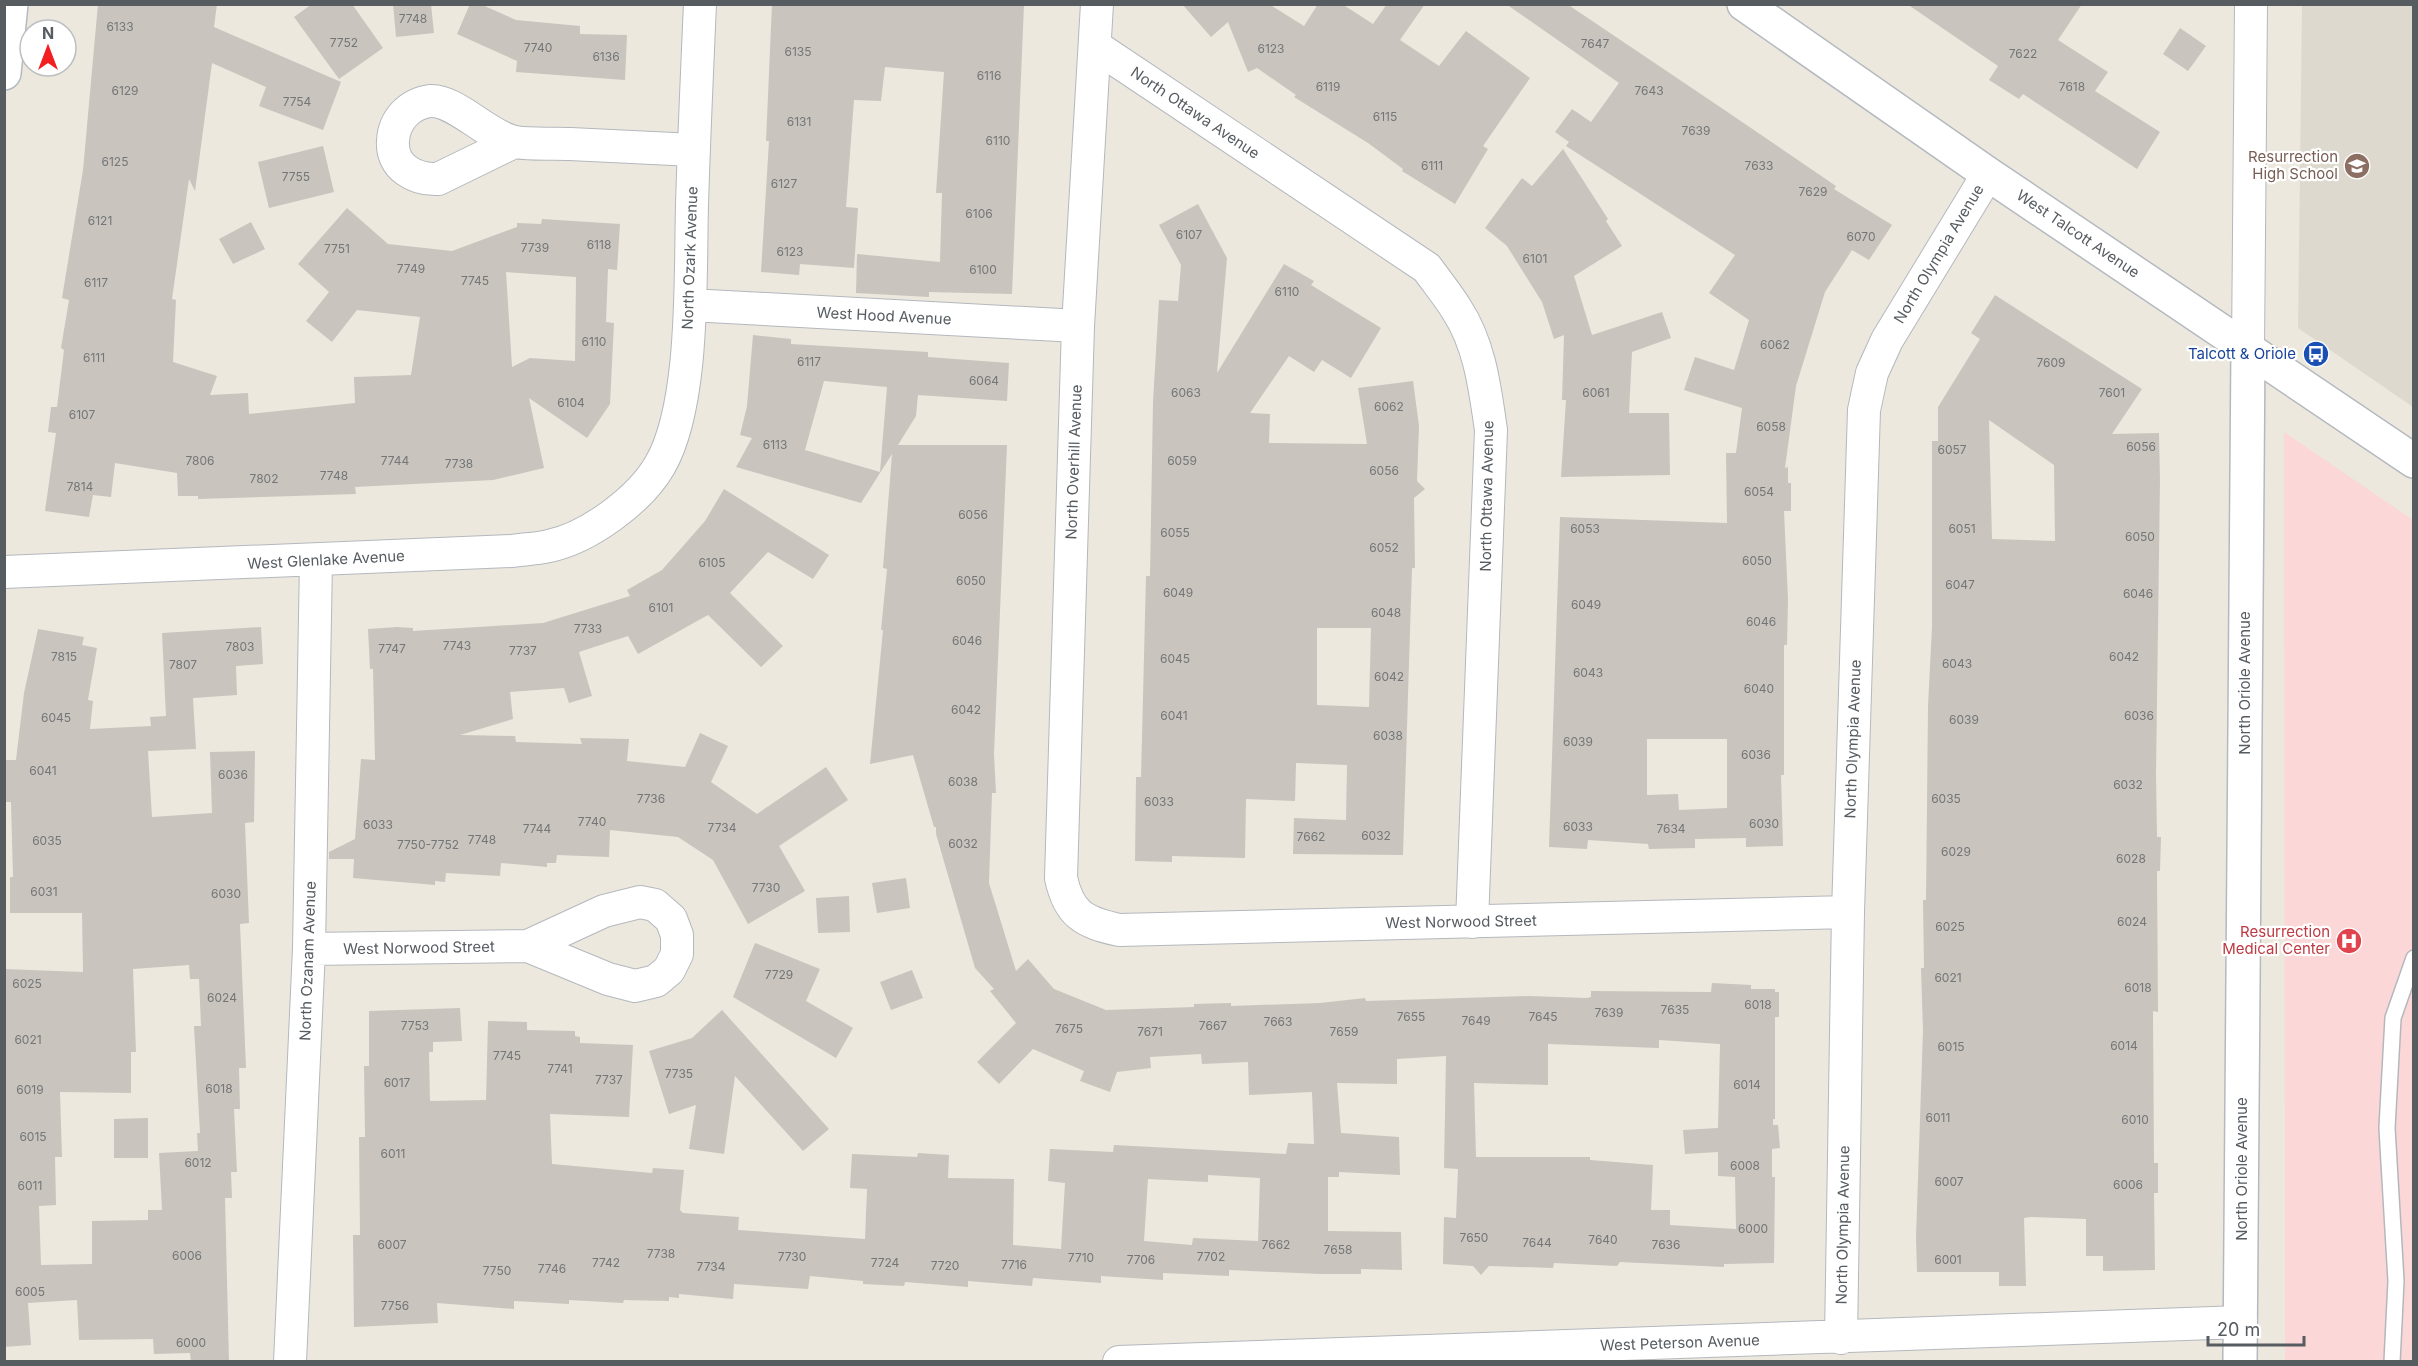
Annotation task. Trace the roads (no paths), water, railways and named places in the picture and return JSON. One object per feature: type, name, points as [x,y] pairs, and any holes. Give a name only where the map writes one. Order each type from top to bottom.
[{"type":"street","points":[[4,74],[11,4]]},
{"type":"street","name":"North Ozark Avenue","points":[[633,498],[660,466],[674,434],[683,387],[690,305],[700,4]]},
{"type":"street","name":"North Overhill Avenue","points":[[1078,915],[1066,899],[1061,878],[1078,326],[1096,4]]},
{"type":"street","name":"West Talcott Avenue","points":[[1744,4],[1988,174],[2414,461]]},
{"type":"street","name":"North Oriole Avenue","points":[[2240,1362],[2251,4]]},
{"type":"street","name":"North Ottawa Avenue","points":[[1095,46],[1427,268],[1458,311],[1474,344],[1485,385],[1491,430],[1472,922]]},
{"type":"street","points":[[514,142],[694,150]]},
{"type":"street","name":"North Olympia Avenue","points":[[1841,1338],[1848,912],[1864,410],[1872,373],[1887,340],[1988,174]]},
{"type":"street","name":"West Hood Avenue","points":[[690,305],[1078,326]]},
{"type":"street","name":"West Glenlake Avenue","points":[[4,572],[316,561],[512,551],[550,546],[592,530],[633,498]]},
{"type":"street","name":"North Ozanam Avenue","points":[[290,1362],[309,949],[316,561]]},
{"type":"street","name":"West Norwood Street","points":[[1078,915],[1093,924],[1119,930],[1848,912]]},
{"type":"street","name":"West Norwood Street","points":[[309,949],[528,946]]},
{"type":"street","name":"West Peterson Avenue","points":[[1119,1362],[1752,1351],[1841,1338],[2241,1322]]},
{"type":"lane","points":[[2392,1362],[2396,1281],[2387,1128],[2392,1018],[2414,958]]},
{"type":"place","name":"Resurrection High School","points":[[2357,166]]},
{"type":"place","name":"Talcott & Oriole","points":[[2316,354]]},
{"type":"place","name":"Resurrection Medical Center","points":[[2349,941]]}]
